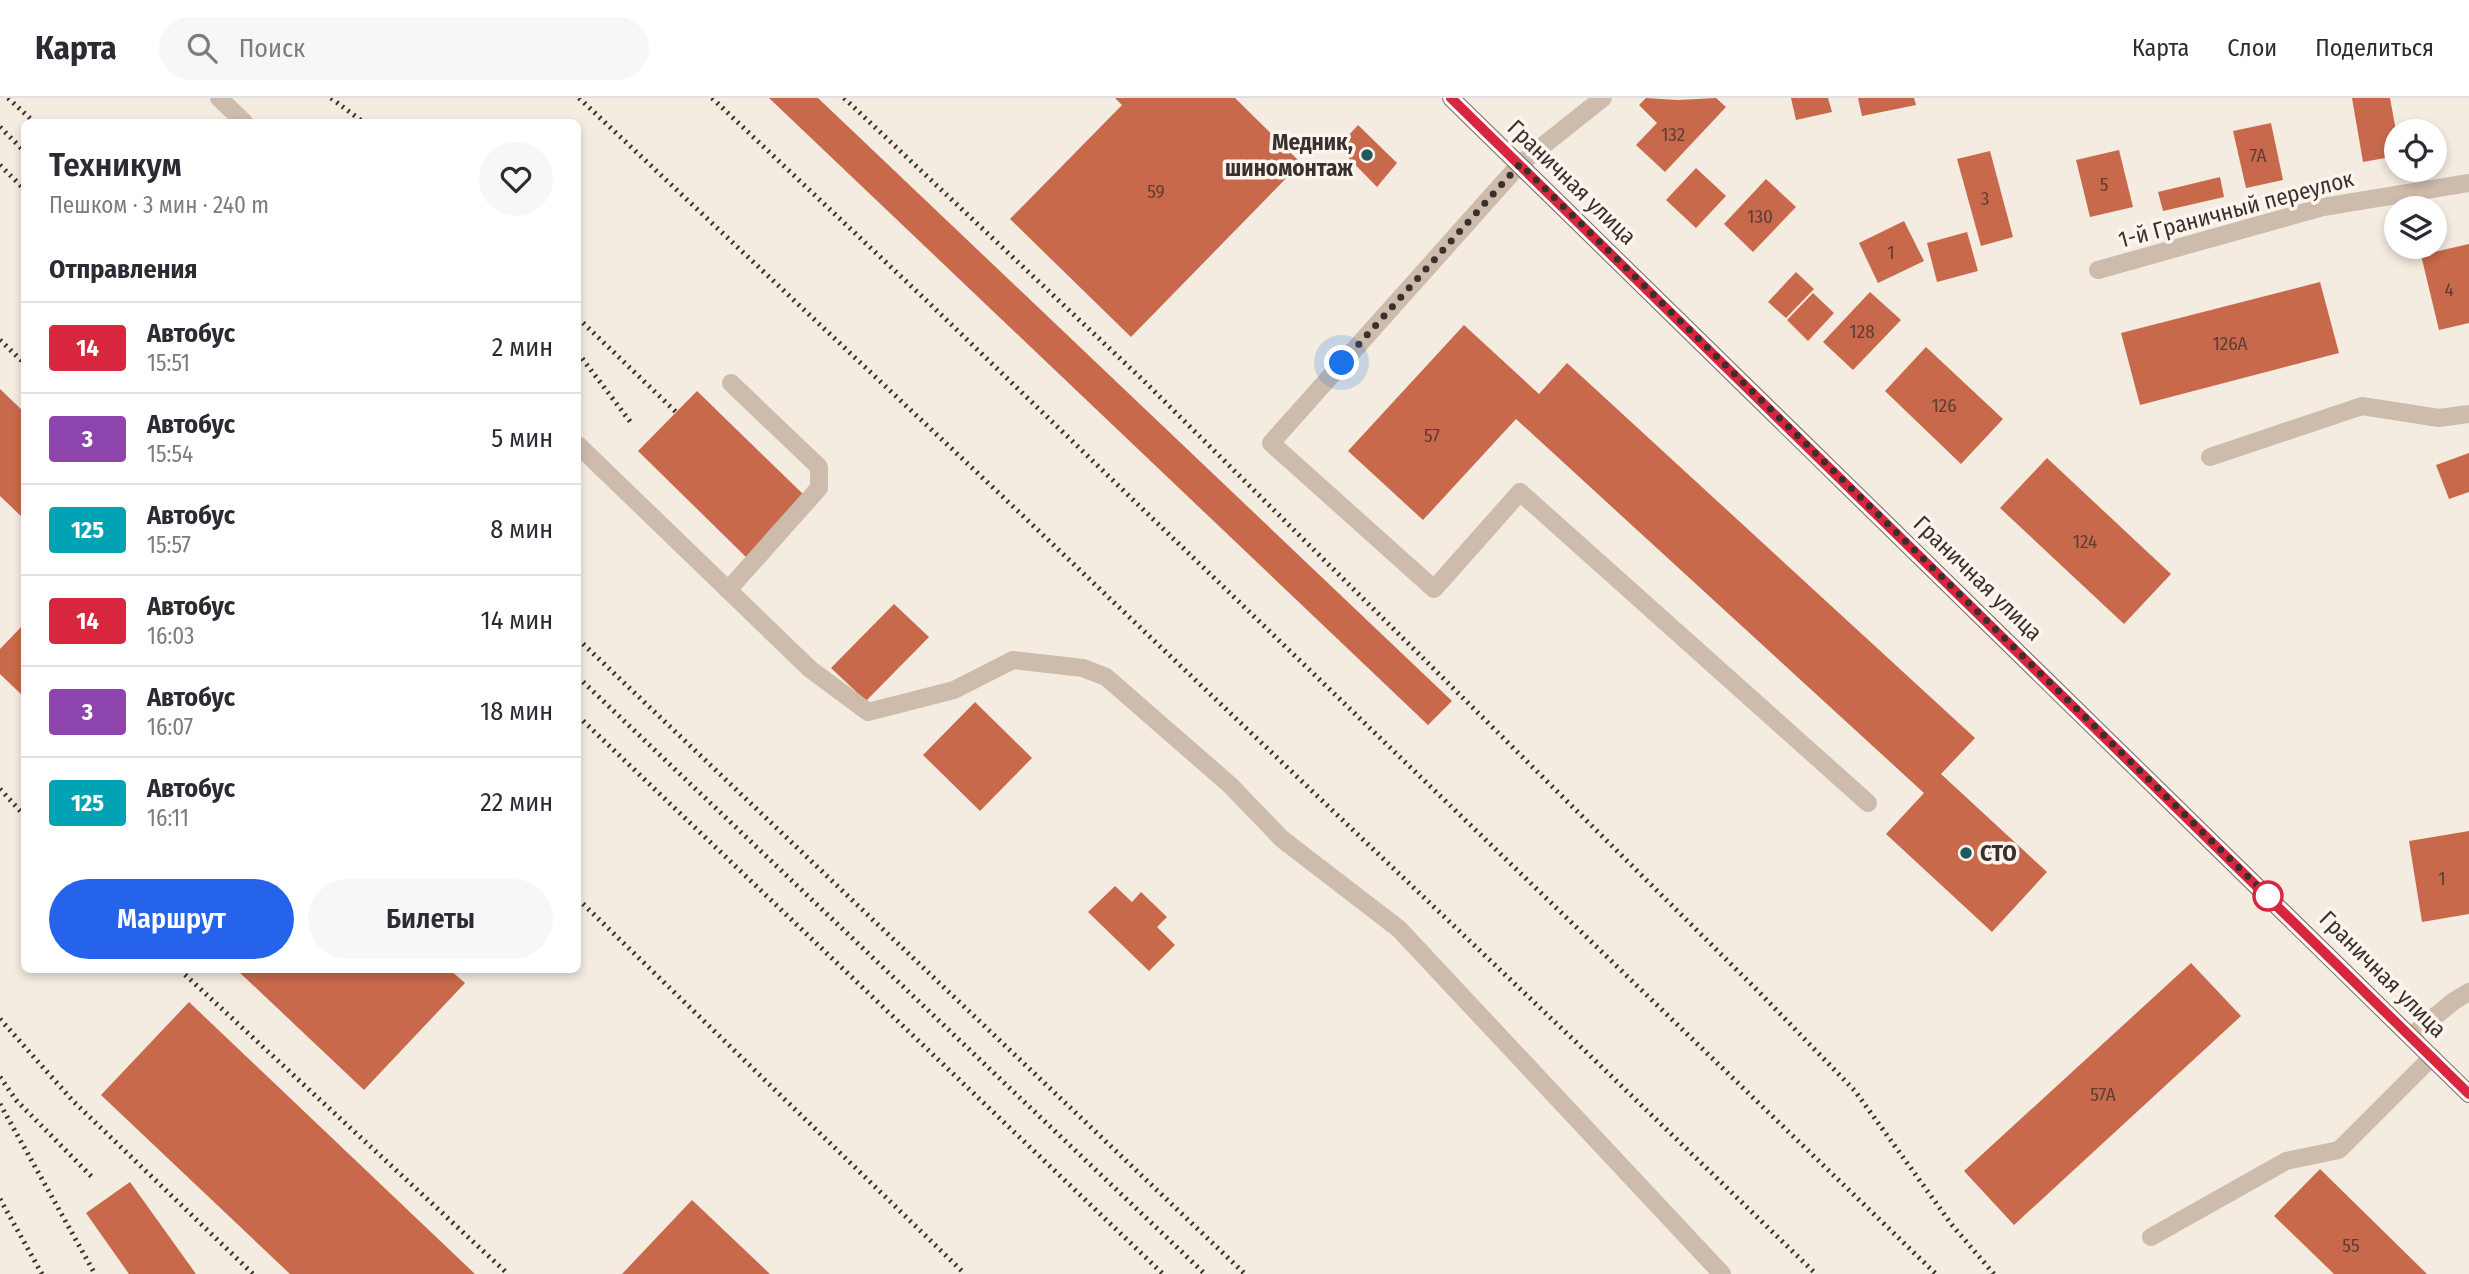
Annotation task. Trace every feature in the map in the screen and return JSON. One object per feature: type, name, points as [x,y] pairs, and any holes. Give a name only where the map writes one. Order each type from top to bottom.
[{"type":"main road","name":"Граничная улица","points":[[1451,98],[2469,1094]]},
{"type":"street","points":[[219,98],[241,119]]},
{"type":"street","points":[[1603,98],[1520,164],[1271,443],[1434,589],[1520,492],[1868,803]]},
{"type":"street","name":"1-й Граничный переулок","points":[[2098,270],[2323,207],[2469,183]]},
{"type":"street","points":[[728,590],[819,488],[819,467],[730,383]]},
{"type":"street","points":[[2210,457],[2362,406],[2439,418],[2469,414]]},
{"type":"street","points":[[581,448],[810,669],[868,712],[954,690],[1013,660],[1083,668],[1106,677],[1230,785],[1282,839],[1399,929],[1722,1274]]},
{"type":"street","points":[[2411,1036],[2469,992]]},
{"type":"street","points":[[2151,1237],[2286,1161],[2339,1150],[2432,1057]]},
{"type":"building","points":[[769,98],[818,98],[1452,701],[1428,725]]},
{"type":"building","points":[[1115,98],[1235,98],[1301,163],[1131,337],[1010,219],[1122,105]]},
{"type":"building","points":[[1646,98],[1716,98],[1726,107],[1665,172],[1636,145],[1657,123],[1639,105]]},
{"type":"building","points":[[1791,98],[1828,98],[1832,112],[1796,120]]},
{"type":"building","points":[[1858,98],[1914,98],[1916,105],[1862,116]]},
{"type":"building","points":[[2352,98],[2390,98],[2394,119],[2384,119],[2384,158],[2363,162]]},
{"type":"building","points":[[2271,123],[2283,180],[2246,188],[2233,131]]},
{"type":"building","name":"Медник, шиномонтаж","points":[[1358,125],[1397,163],[1377,187],[1338,147]]},
{"type":"building","points":[[2119,150],[2133,207],[2090,217],[2076,160]]},
{"type":"building","points":[[1990,151],[2013,237],[1981,246],[1957,159]]},
{"type":"building","points":[[1696,168],[1726,196],[1696,228],[1666,200]]},
{"type":"building","points":[[2220,177],[2224,197],[2163,211],[2158,192]]},
{"type":"building","points":[[1766,179],[1796,207],[1753,252],[1724,224]]},
{"type":"building","points":[[1904,221],[1924,261],[1878,283],[1859,243]]},
{"type":"building","points":[[1967,232],[1978,271],[1937,282],[1927,243]]},
{"type":"building","points":[[2469,244],[2469,323],[2439,330],[2422,259],[2447,259],[2447,249]]},
{"type":"building","points":[[1796,272],[1814,289],[1786,318],[1768,302]]},
{"type":"building","points":[[2320,282],[2339,353],[2140,405],[2121,333]]},
{"type":"building","points":[[1870,292],[1901,320],[1853,370],[1823,342]]},
{"type":"building","points":[[1813,293],[1834,313],[1808,341],[1787,320]]},
{"type":"building","points":[[1464,325],[1539,394],[1567,363],[1975,738],[1941,774],[2047,872],[1992,932],[1886,834],[1924,793],[1516,419],[1423,520],[1348,451]]},
{"type":"building","points":[[1926,347],[2003,419],[1961,464],[1885,391]]},
{"type":"building","points":[[0,389],[21,409],[21,516],[0,496]]},
{"type":"building","points":[[697,391],[805,496],[746,557],[638,451]]},
{"type":"building","points":[[2469,453],[2469,492],[2449,499],[2436,465]]},
{"type":"building","points":[[2047,458],[2171,574],[2124,624],[2000,508]]},
{"type":"building","points":[[894,604],[929,637],[866,701],[831,668]]},
{"type":"building","points":[[21,627],[21,694],[0,674],[0,649]]},
{"type":"building","points":[[975,702],[1032,758],[980,811],[923,755]]},
{"type":"building","points":[[2469,831],[2469,914],[2422,922],[2409,841]]},
{"type":"building","points":[[1115,886],[1132,902],[1141,892],[1167,917],[1157,927],[1175,945],[1149,971],[1088,912]]},
{"type":"building","points":[[2191,963],[2241,1016],[2014,1225],[1964,1171]]},
{"type":"building","points":[[240,973],[453,973],[465,983],[364,1090]]},
{"type":"building","points":[[189,1002],[475,1274],[290,1274],[101,1095]]},
{"type":"building","points":[[2320,1169],[2427,1274],[2334,1274],[2274,1216]]},
{"type":"building","points":[[130,1182],[196,1274],[129,1274],[86,1213]]},
{"type":"building","points":[[692,1200],[770,1274],[622,1274]]},
{"type":"railway","points":[[8,98],[31,119]]},
{"type":"railway","points":[[331,98],[359,119]]},
{"type":"railway","points":[[579,98],[1002,496],[1816,1274]]},
{"type":"railway","points":[[712,98],[929,303],[1936,1274]]},
{"type":"railway","points":[[844,98],[1144,381],[1758,991],[1855,1091],[1952,1225],[1994,1274]]},
{"type":"railway","points":[[0,127],[21,148]]},
{"type":"railway","points":[[0,165],[21,186]]},
{"type":"railway","points":[[581,321],[676,412]]},
{"type":"railway","points":[[0,340],[21,360]]},
{"type":"railway","points":[[581,357],[632,424]]},
{"type":"railway","points":[[581,642],[1245,1274]]},
{"type":"railway","points":[[581,680],[1205,1274]]},
{"type":"railway","points":[[581,719],[1163,1274]]},
{"type":"railway","points":[[0,789],[21,812]]},
{"type":"railway","points":[[581,902],[965,1274]]},
{"type":"railway","points":[[183,973],[508,1274]]},
{"type":"railway","points":[[0,1019],[73,1101],[253,1274]]},
{"type":"railway","points":[[0,1077],[16,1100],[93,1178]]},
{"type":"railway","points":[[0,1104],[95,1274]]},
{"type":"railway","points":[[0,1199],[42,1274]]},
{"type":"bus line","name":"14","points":[[1451,98],[2469,1094]]},
{"type":"place","name":"Медник, шиномонтаж","points":[[1367,155]]},
{"type":"place","name":"СТО","points":[[1966,853]]},
{"type":"route","points":[[1342,363],[1520,164],[2272,900],[2268,896]]}]
